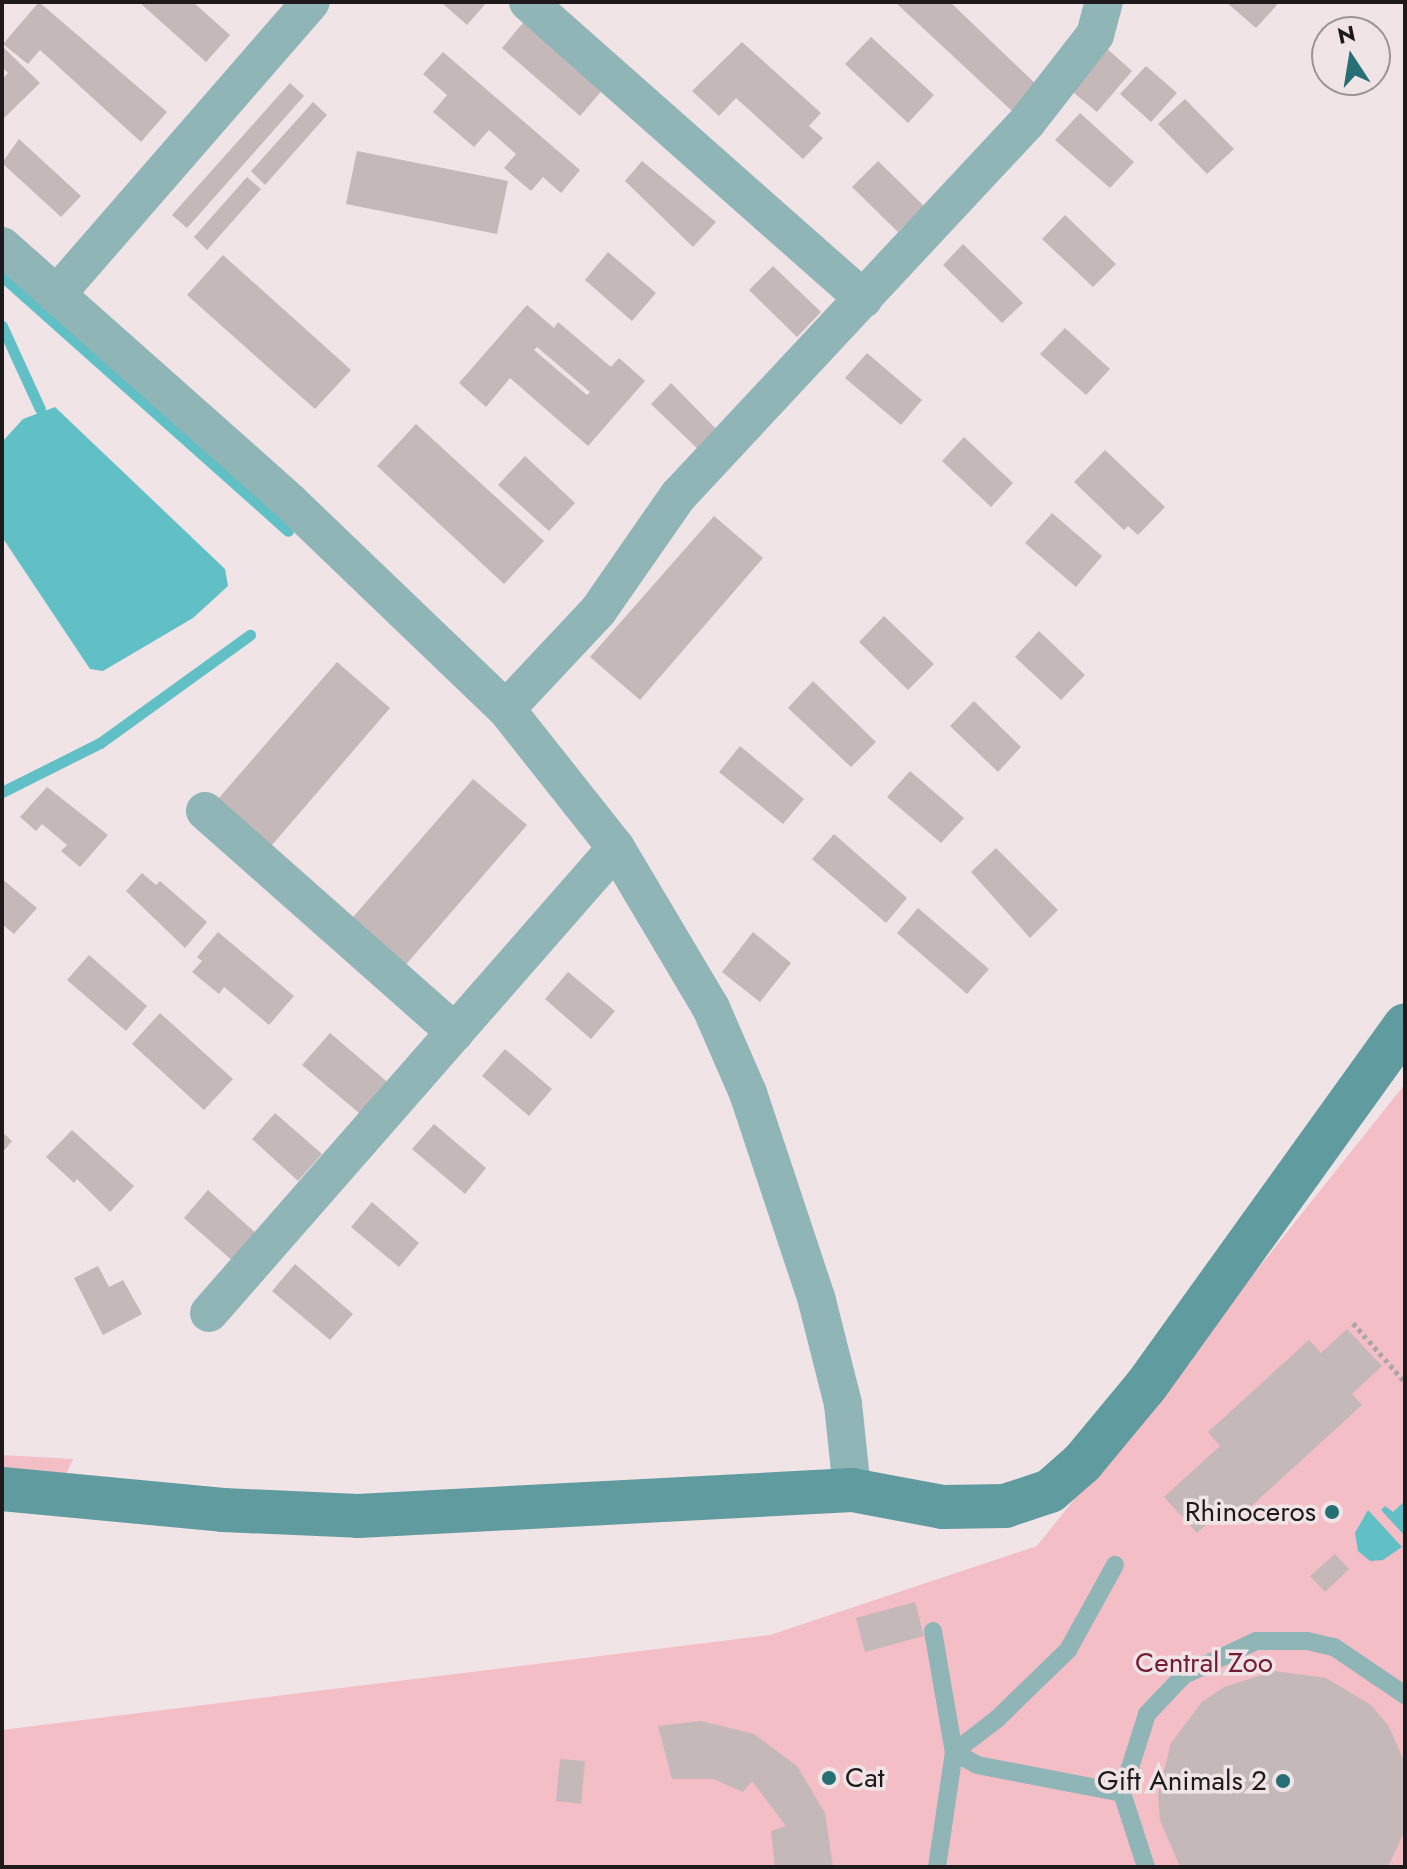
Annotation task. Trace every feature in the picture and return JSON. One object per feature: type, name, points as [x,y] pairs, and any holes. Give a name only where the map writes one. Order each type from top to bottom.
[{"type":"street","points":[[56,295],[311,2]]},
{"type":"street","points":[[528,2],[864,299]]},
{"type":"street","points":[[506,709],[598,611],[678,496],[1027,122],[1095,35],[1104,2]]},
{"type":"street","points":[[2,246],[290,502],[506,709],[616,848],[711,1008],[748,1093],[817,1301],[843,1404],[852,1490]]},
{"type":"street","points":[[205,811],[455,1032]]},
{"type":"street","points":[[209,1313],[616,848]]},
{"type":"street","points":[[2,1489],[223,1510],[358,1516],[852,1490],[943,1507],[1005,1506],[1061,1482],[1146,1386],[1405,1025]]},
{"type":"lane","points":[[954,1752],[997,1719],[1068,1650],[1095,1610],[1115,1565]]},
{"type":"lane","points":[[933,1631],[954,1752],[937,1867]]},
{"type":"lane","points":[[1146,1867],[1122,1793],[1147,1714],[1184,1675],[1237,1647],[1294,1641],[1334,1647],[1404,1690]]},
{"type":"lane","points":[[954,1752],[977,1765],[1122,1793]]},
{"type":"path","points":[[1353,1323],[1405,1382]]},
{"type":"green space","name":"Central Zoo","points":[[1405,1084],[1405,1867],[2,1867],[2,1730],[770,1635],[1037,1546]]},
{"type":"green space","points":[[2,1455],[73,1459],[63,1481],[2,1476]]},
{"type":"water","points":[[55,407],[225,569],[228,586],[193,618],[103,671],[90,669],[2,537],[2,442],[23,419]]},
{"type":"water","points":[[1405,1501],[1405,1536],[1381,1510],[1385,1506],[1393,1512]]},
{"type":"water","points":[[1368,1510],[1402,1547],[1383,1560],[1370,1561],[1358,1551],[1355,1533]]},
{"type":"building","points":[[39,2],[167,112],[141,142],[40,50],[28,64],[3,44]]},
{"type":"building","points":[[139,2],[193,2],[230,35],[206,62]]},
{"type":"building","points":[[441,2],[487,2],[467,25]]},
{"type":"building","points":[[895,2],[950,2],[1039,87],[1013,112]]},
{"type":"building","points":[[1226,2],[1273,2],[1277,5],[1256,28]]},
{"type":"building","points":[[527,18],[605,87],[580,116],[502,48]]},
{"type":"building","points":[[871,37],[934,95],[908,123],[845,64]]},
{"type":"building","points":[[742,42],[821,113],[809,126],[823,138],[803,159],[736,98],[719,116],[692,91]]},
{"type":"building","points":[[2,46],[40,83],[2,120],[2,80],[8,73],[2,67]]},
{"type":"building","points":[[1104,46],[1132,71],[1097,112],[1068,88]]},
{"type":"building","points":[[443,52],[580,170],[561,193],[543,177],[531,191],[504,168],[516,154],[489,130],[474,147],[433,112],[447,95],[423,74]]},
{"type":"building","points":[[1146,66],[1177,93],[1151,122],[1120,94]]},
{"type":"building","points":[[290,83],[304,96],[187,228],[172,215]]},
{"type":"building","points":[[1185,99],[1234,149],[1207,174],[1158,124]]},
{"type":"building","points":[[313,102],[327,115],[265,185],[251,171]]},
{"type":"building","points":[[1080,113],[1134,162],[1110,188],[1055,140]]},
{"type":"building","points":[[19,139],[81,196],[61,217],[2,163]]},
{"type":"building","points":[[357,151],[508,181],[497,234],[346,204]]},
{"type":"building","points":[[642,161],[716,222],[693,247],[625,181]]},
{"type":"building","points":[[878,161],[924,206],[898,232],[852,187]]},
{"type":"building","points":[[247,177],[261,189],[207,250],[194,237]]},
{"type":"building","points":[[1065,215],[1116,264],[1093,287],[1042,239]]},
{"type":"building","points":[[963,244],[1023,303],[1002,323],[943,265]]},
{"type":"building","points":[[608,252],[656,293],[632,321],[585,280]]},
{"type":"building","points":[[223,255],[351,370],[315,409],[187,295]]},
{"type":"building","points":[[773,266],[821,312],[797,337],[749,290]]},
{"type":"building","points":[[527,305],[554,328],[558,322],[611,367],[619,358],[645,381],[588,446],[510,378],[486,407],[459,383]],"holes":[[[537,347],[590,392],[587,395],[534,350]]]},
{"type":"building","points":[[1065,328],[1110,369],[1086,395],[1040,354]]},
{"type":"building","points":[[867,353],[922,400],[901,425],[845,378]]},
{"type":"building","points":[[671,383],[723,436],[704,455],[651,404]]},
{"type":"building","points":[[416,424],[544,541],[504,584],[377,466]]},
{"type":"building","points":[[964,437],[1013,483],[991,507],[942,461]]},
{"type":"building","points":[[1105,450],[1165,507],[1138,535],[1128,526],[1124,530],[1074,482]]},
{"type":"building","points":[[525,456],[575,503],[549,531],[498,485]]},
{"type":"building","points":[[1052,513],[1102,556],[1076,587],[1025,543]]},
{"type":"building","points":[[714,516],[763,558],[640,700],[590,657]]},
{"type":"building","points":[[884,616],[934,664],[908,690],[859,642]]},
{"type":"building","points":[[1039,631],[1085,675],[1061,700],[1015,657]]},
{"type":"building","points":[[337,662],[390,708],[266,852],[212,806]]},
{"type":"building","points":[[813,681],[876,742],[851,767],[788,708]]},
{"type":"building","points":[[974,701],[1021,747],[998,772],[950,726]]},
{"type":"building","points":[[740,746],[804,799],[783,824],[719,772]]},
{"type":"building","points":[[910,771],[964,818],[941,843],[887,797]]},
{"type":"building","points":[[473,779],[527,825],[402,969],[348,923]]},
{"type":"building","points":[[47,787],[108,835],[80,867],[61,851],[67,845],[42,824],[36,831],[20,817]]},
{"type":"building","points":[[834,834],[907,898],[886,923],[812,859]]},
{"type":"building","points":[[996,848],[1058,910],[1030,938],[971,872]]},
{"type":"building","points":[[142,873],[156,885],[160,881],[207,922],[185,948],[126,891]]},
{"type":"building","points":[[2,879],[37,908],[14,934],[2,924]]},
{"type":"building","points":[[918,908],[989,969],[967,994],[897,933]]},
{"type":"building","points":[[218,932],[294,996],[269,1025],[224,987],[219,994],[192,972],[202,961],[197,957]]},
{"type":"building","points":[[753,932],[791,963],[760,1002],[722,972]]},
{"type":"building","points":[[89,955],[147,1006],[126,1031],[67,980]]},
{"type":"building","points":[[568,972],[615,1011],[591,1039],[545,999]]},
{"type":"building","points":[[160,1013],[233,1079],[204,1110],[132,1044]]},
{"type":"building","points":[[330,1033],[392,1086],[365,1118],[302,1065]]},
{"type":"building","points":[[505,1049],[552,1089],[529,1116],[482,1076]]},
{"type":"building","points":[[275,1113],[322,1154],[298,1181],[252,1139]]},
{"type":"building","points":[[434,1124],[486,1168],[465,1194],[412,1149]]},
{"type":"building","points":[[72,1130],[134,1186],[110,1212],[77,1179],[74,1183],[46,1157]]},
{"type":"building","points":[[2,1132],[12,1141],[2,1153]]},
{"type":"building","points":[[208,1190],[259,1236],[235,1263],[184,1218]]},
{"type":"building","points":[[372,1202],[419,1243],[399,1267],[351,1227]]},
{"type":"building","points":[[295,1264],[353,1314],[330,1340],[272,1291]]},
{"type":"building","points":[[98,1266],[109,1287],[123,1280],[142,1314],[103,1335],[74,1278]]},
{"type":"building","points":[[1347,1329],[1382,1366],[1352,1394],[1362,1405],[1234,1522],[1223,1509],[1197,1533],[1164,1497],[1220,1446],[1208,1432],[1309,1340],[1321,1353]]},
{"type":"building","points":[[1335,1554],[1349,1569],[1325,1592],[1310,1576]]},
{"type":"building","points":[[915,1602],[924,1636],[865,1652],[856,1618]]},
{"type":"building","name":"Gift Animals 2","points":[[1274,1671],[1326,1678],[1371,1705],[1388,1725],[1405,1763],[1405,1830],[1388,1867],[1180,1867],[1160,1820],[1158,1794],[1171,1743],[1202,1702],[1224,1687]]},
{"type":"building","points":[[701,1721],[754,1734],[797,1766],[825,1813],[833,1867],[775,1867],[771,1831],[786,1826],[752,1781],[743,1792],[713,1779],[672,1779],[658,1726]]},
{"type":"building","points":[[560,1759],[585,1761],[581,1804],[556,1801]]},
{"type":"waterway","points":[[2,276],[288,531]]},
{"type":"waterway","points":[[2,326],[40,409]]},
{"type":"waterway","points":[[2,792],[100,743],[250,635]]},
{"type":"place","name":"Rhinoceros","points":[[1332,1512]]},
{"type":"place","name":"Cat","points":[[829,1778]]},
{"type":"place","name":"Gift Animals 2","points":[[1283,1781]]}]
